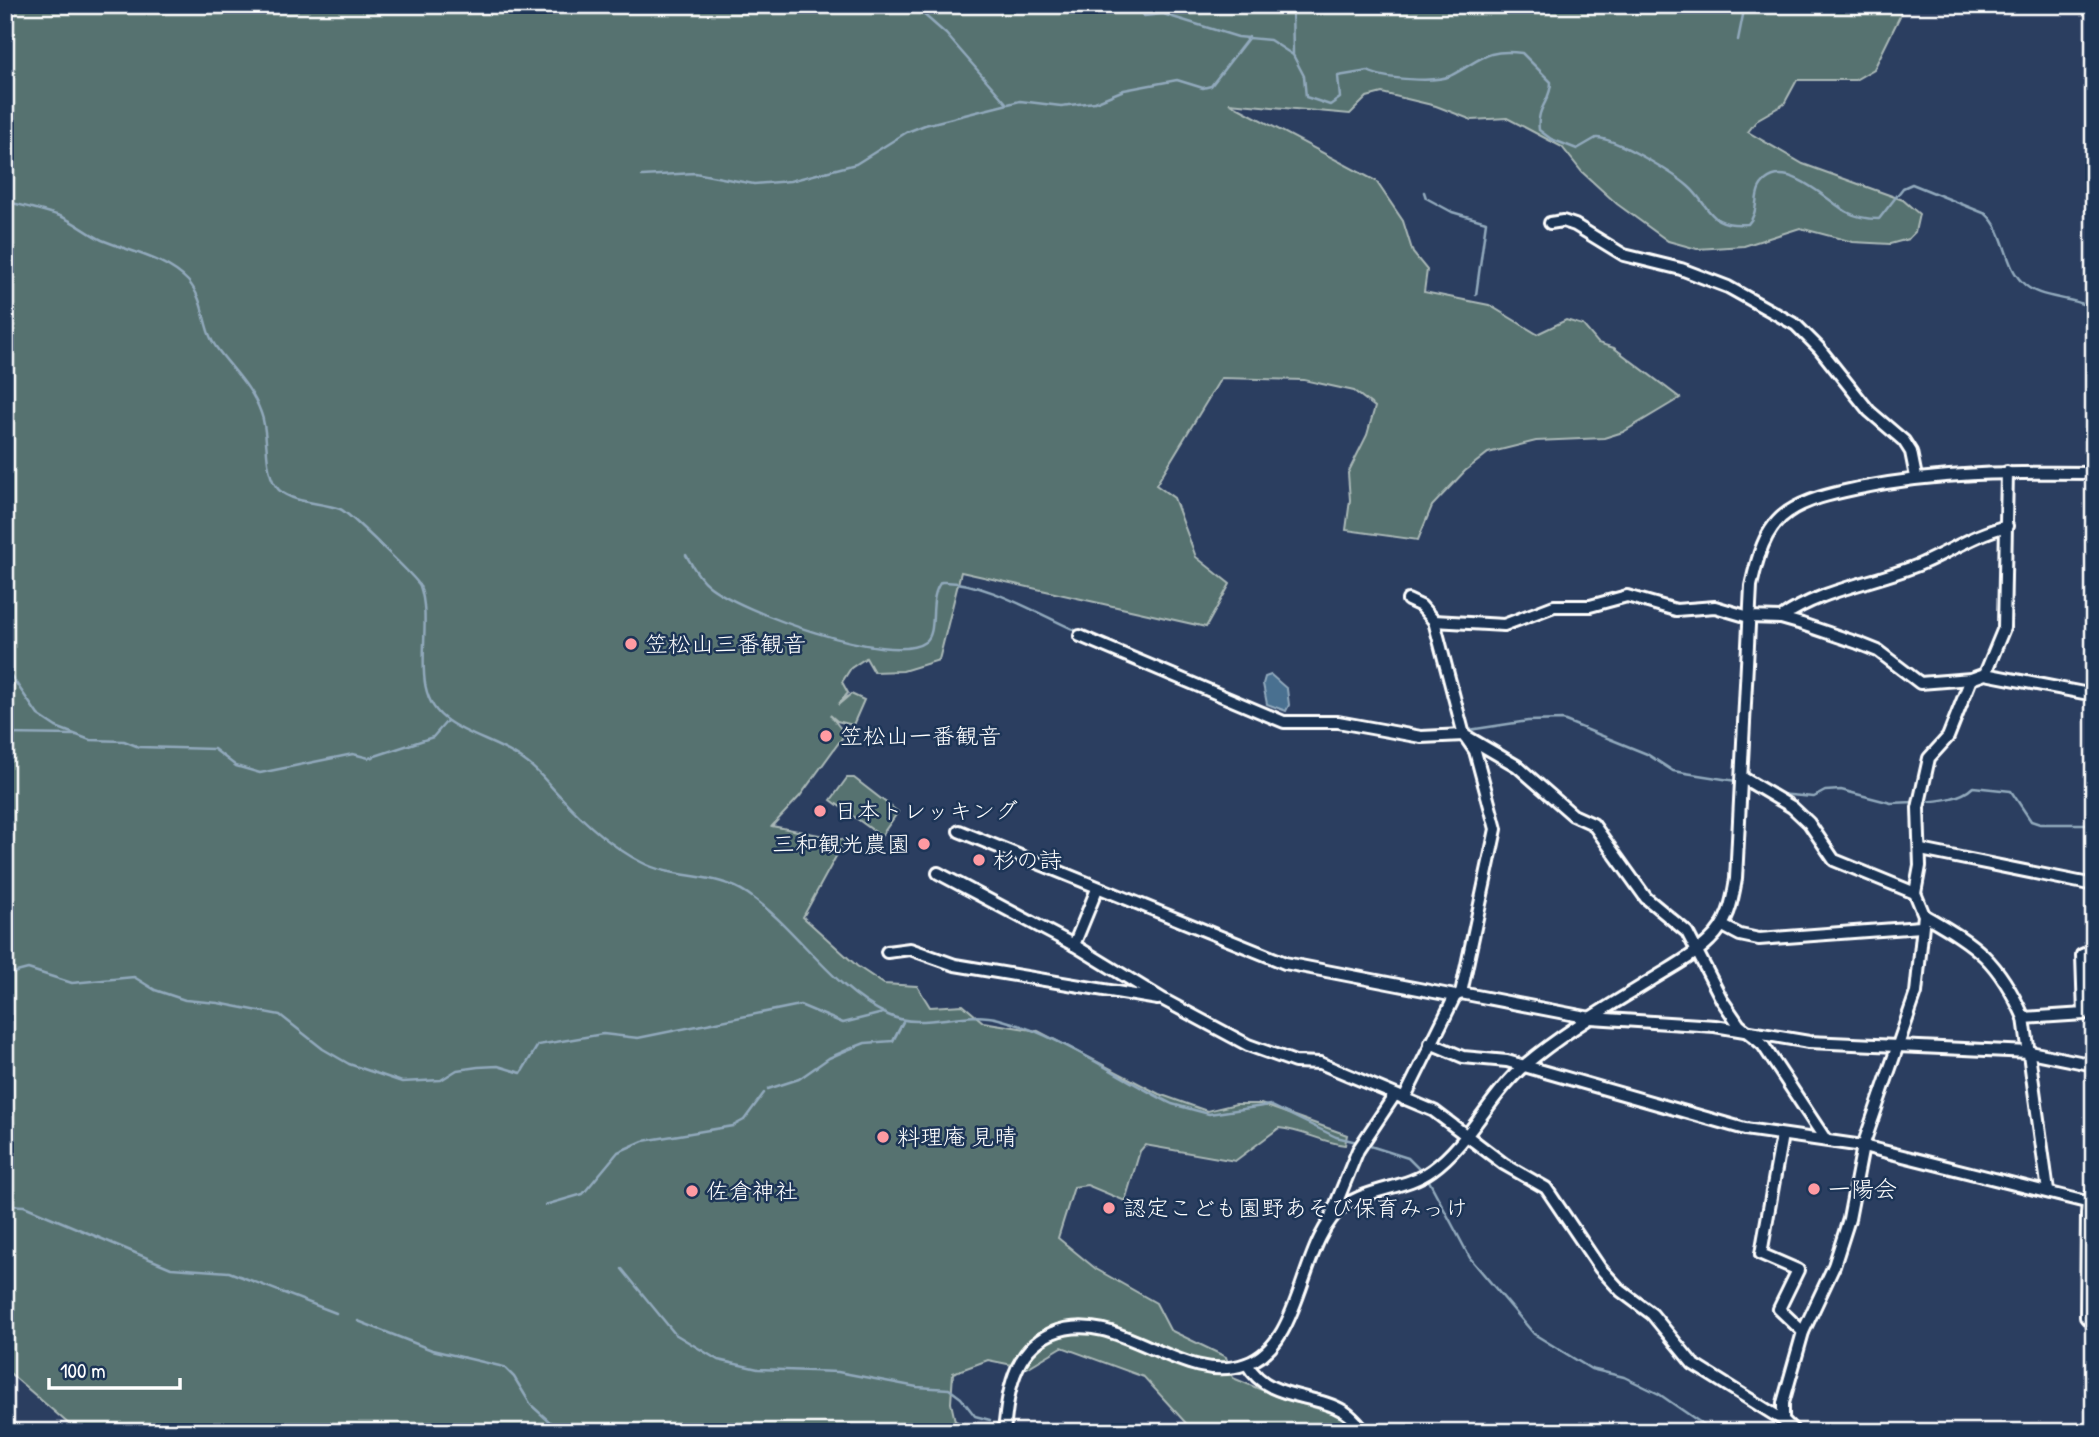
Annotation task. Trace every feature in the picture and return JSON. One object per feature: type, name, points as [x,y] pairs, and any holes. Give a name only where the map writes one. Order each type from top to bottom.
[{"type":"street","points":[[1550,223],[1563,221],[1624,255],[1681,269],[1728,287],[1796,325],[1819,348],[1869,411],[1904,441],[1911,452],[1916,477]]},
{"type":"street","points":[[1985,674],[2004,628],[2007,472]]},
{"type":"street","points":[[1329,1222],[1359,1197],[1431,1171],[1523,1066],[1591,1018],[1698,950],[1723,926],[1732,905],[1736,879],[1749,617],[1757,557],[1767,534],[1788,512],[1821,497],[1916,477],[2007,472],[2094,473]]},
{"type":"street","points":[[1781,618],[1830,594],[1921,564],[1980,533],[2007,526]]},
{"type":"street","points":[[1434,621],[1504,625],[1554,606],[1590,606],[1627,596],[1676,610],[1715,607],[1749,617],[1781,618],[1878,651],[1920,683],[1971,680],[1985,674],[2094,695]]},
{"type":"street","points":[[1004,1432],[1013,1375],[1035,1344],[1058,1331],[1096,1329],[1202,1365],[1247,1364],[1261,1355],[1277,1338],[1289,1317],[1364,1142],[1399,1097],[1458,994],[1496,829],[1475,751],[1464,735],[1434,621],[1421,606],[1408,600]]},
{"type":"street","points":[[1080,636],[1284,722],[1338,722],[1421,737],[1464,735],[1517,766],[1573,815],[1593,824],[1646,898],[1687,932],[1722,1000],[1739,1025],[1763,1045],[1825,1139]]},
{"type":"street","points":[[1783,1420],[1783,1403],[1803,1332],[1834,1266],[1849,1219],[1863,1146],[1916,993],[1924,915],[1915,893],[1921,850],[1918,808],[1929,758],[1948,737],[1971,680]]},
{"type":"street","points":[[1743,778],[1792,807],[1809,823],[1834,860],[1915,893]]},
{"type":"street","points":[[959,831],[1285,963],[1591,1018],[1715,1026],[1809,1042],[2030,1052],[2094,1065]]},
{"type":"street","points":[[1921,850],[2094,886]]},
{"type":"street","points":[[938,873],[1074,944],[1164,1000],[1248,1045],[1295,1062],[1320,1063],[1434,1111],[1504,1164],[1546,1188],[1600,1268],[1621,1291],[1652,1314],[1693,1364],[1783,1420],[1795,1432]]},
{"type":"street","points":[[1074,944],[1097,889]]},
{"type":"street","points":[[1924,915],[1985,955],[2006,981],[2024,1018],[2048,1191]]},
{"type":"street","points":[[1723,926],[1740,935],[1759,939],[1921,927]]},
{"type":"street","points":[[887,952],[910,949],[955,965],[1164,1000]]},
{"type":"street","points":[[2024,1018],[2084,1014],[2082,955],[2094,950]]},
{"type":"street","points":[[1430,1043],[1463,1057],[1523,1066],[1745,1129],[1863,1146],[2091,1203]]},
{"type":"street","points":[[1782,1135],[1761,1254],[1798,1270],[1779,1309],[1803,1332]]},
{"type":"street","points":[[2094,1190],[2091,1203],[2086,1317],[2094,1326]]},
{"type":"street","points":[[1247,1364],[1255,1377],[1286,1394],[1343,1410],[1365,1432]]},
{"type":"green space","points":[[5,5],[1901,5],[1900,16],[1874,69],[1855,80],[1797,80],[1784,104],[1758,119],[1748,132],[1803,164],[1903,200],[1919,214],[1915,232],[1908,239],[1890,244],[1853,242],[1800,228],[1744,246],[1697,249],[1668,241],[1617,204],[1582,172],[1562,147],[1507,118],[1472,120],[1436,106],[1382,93],[1367,97],[1350,114],[1229,103],[1376,181],[1403,221],[1413,253],[1427,270],[1424,292],[1489,305],[1537,334],[1566,320],[1583,325],[1598,343],[1614,348],[1680,398],[1623,432],[1604,438],[1536,441],[1488,453],[1465,471],[1432,506],[1418,540],[1346,530],[1350,500],[1348,473],[1367,435],[1375,407],[1354,391],[1304,380],[1221,378],[1156,485],[1174,498],[1196,557],[1230,584],[1206,627],[961,572],[939,660],[903,671],[874,672],[866,658],[851,668],[842,682],[848,693],[838,705],[851,694],[864,700],[853,725],[837,721],[830,715],[845,734],[800,796],[772,826],[845,840],[803,917],[857,966],[884,984],[917,986],[930,1007],[963,1005],[983,1022],[1038,1031],[1159,1094],[1207,1111],[1236,1104],[1261,1104],[1347,1135],[1345,1145],[1279,1128],[1235,1161],[1145,1145],[1140,1151],[1125,1201],[1087,1185],[1074,1187],[1058,1238],[1096,1269],[1156,1303],[1170,1330],[1226,1357],[1233,1378],[1281,1398],[1347,1417],[1359,1432],[1194,1432],[1144,1377],[1062,1347],[1027,1368],[988,1360],[953,1373],[951,1403],[955,1421],[987,1432],[78,1432],[5,1369]]},
{"type":"green space","points":[[847,778],[854,778],[898,812],[881,836],[831,800]]},
{"type":"water","points":[[1271,675],[1287,689],[1289,705],[1286,711],[1267,704],[1263,684],[1265,677]]},
{"type":"waterway","points":[[913,5],[946,34],[1007,104]]},
{"type":"waterway","points":[[1139,5],[1144,16],[1163,14],[1238,37],[1270,40],[1293,55],[1304,76],[1306,97],[1330,105],[1340,98],[1338,76],[1368,71],[1396,78],[1443,78],[1491,54],[1522,53],[1551,82],[1549,95],[1541,110],[1539,130],[1551,139],[1577,149],[1596,138],[1629,149],[1688,186],[1717,219],[1734,224],[1748,224],[1752,219],[1761,185],[1775,175],[1797,179],[1847,212],[1871,219],[1879,219],[1903,188],[1912,184],[1986,214],[1998,230],[2016,275],[2029,288],[2086,305],[2094,310]]},
{"type":"waterway","points":[[1292,5],[1293,54]]},
{"type":"waterway","points":[[1738,40],[1745,5]]},
{"type":"waterway","points":[[642,176],[695,173],[754,184],[790,181],[856,164],[907,132],[925,125],[1020,101],[1061,106],[1095,102],[1124,90],[1177,80],[1203,88],[1211,86],[1249,37]]},
{"type":"waterway","points":[[1424,192],[1426,198],[1452,212],[1486,222],[1476,295]]},
{"type":"waterway","points":[[5,201],[60,216],[102,240],[159,261],[188,281],[198,297],[212,340],[247,386],[257,404],[264,422],[270,474],[279,490],[293,498],[340,509],[382,546],[420,586],[425,622],[424,678],[435,709],[457,727],[507,750],[526,762],[588,823],[619,849],[654,868],[723,882],[748,894],[783,924],[849,990],[888,1015],[915,1021],[971,1016],[999,1019],[1044,1035],[1172,1104],[1209,1114],[1270,1105],[1336,1137],[1357,1142]]},
{"type":"waterway","points":[[686,555],[704,582],[725,596],[782,621],[850,642],[907,648],[925,642],[931,631],[935,597],[941,582],[993,592],[1079,632]]},
{"type":"waterway","points":[[5,667],[38,715],[56,727],[90,740],[124,741],[139,747],[214,749],[236,766],[260,773],[353,754],[369,758],[433,737],[447,721]]},
{"type":"waterway","points":[[1469,730],[1528,721],[1563,720],[1647,754],[1673,771],[1736,781]]},
{"type":"waterway","points":[[5,734],[76,735]]},
{"type":"waterway","points":[[1921,802],[1956,797],[1973,787],[2011,791],[2031,821],[2040,824],[2094,824]]},
{"type":"waterway","points":[[1778,794],[1814,797],[1825,791],[1841,790],[1891,803],[1915,802]]},
{"type":"waterway","points":[[5,975],[28,969],[72,983],[134,977],[155,990],[185,1000],[218,1003],[280,1015],[323,1049],[349,1064],[402,1082],[441,1080],[457,1070],[478,1067],[498,1066],[521,1073],[538,1045],[603,1034],[638,1038],[800,1005],[843,1023],[883,1013]]},
{"type":"waterway","points":[[768,1089],[799,1079],[829,1058],[865,1043],[893,1041],[903,1022]]},
{"type":"waterway","points":[[545,1205],[583,1194],[618,1152],[643,1141],[733,1126],[744,1120],[764,1093]]},
{"type":"waterway","points":[[1367,1145],[1408,1158],[1422,1172]]},
{"type":"waterway","points":[[1427,1177],[1470,1258],[1534,1334],[1591,1369],[1624,1377],[1659,1394],[1714,1432]]},
{"type":"waterway","points":[[5,1205],[24,1206],[171,1268],[229,1272],[336,1313]]},
{"type":"waterway","points":[[622,1269],[675,1334],[718,1360],[758,1369],[838,1372],[917,1387],[949,1389],[961,1398],[975,1416],[990,1420]]},
{"type":"waterway","points":[[358,1321],[432,1350],[504,1367],[514,1377],[531,1405],[561,1432]]},
{"type":"place","name":"笠松山三番観音","points":[[631,644]]},
{"type":"place","name":"笠松山一番観音","points":[[826,736]]},
{"type":"place","name":"日本トレッキング","points":[[820,811]]},
{"type":"place","name":"三和観光農園","points":[[924,844]]},
{"type":"place","name":"杉の詩","points":[[979,860]]},
{"type":"place","name":"料理庵 見晴","points":[[883,1137]]},
{"type":"place","name":"一陽会","points":[[1814,1189]]},
{"type":"place","name":"佐倉神社","points":[[692,1191]]},
{"type":"place","name":"認定こども園野あそび保育みっけ","points":[[1109,1208]]}]
